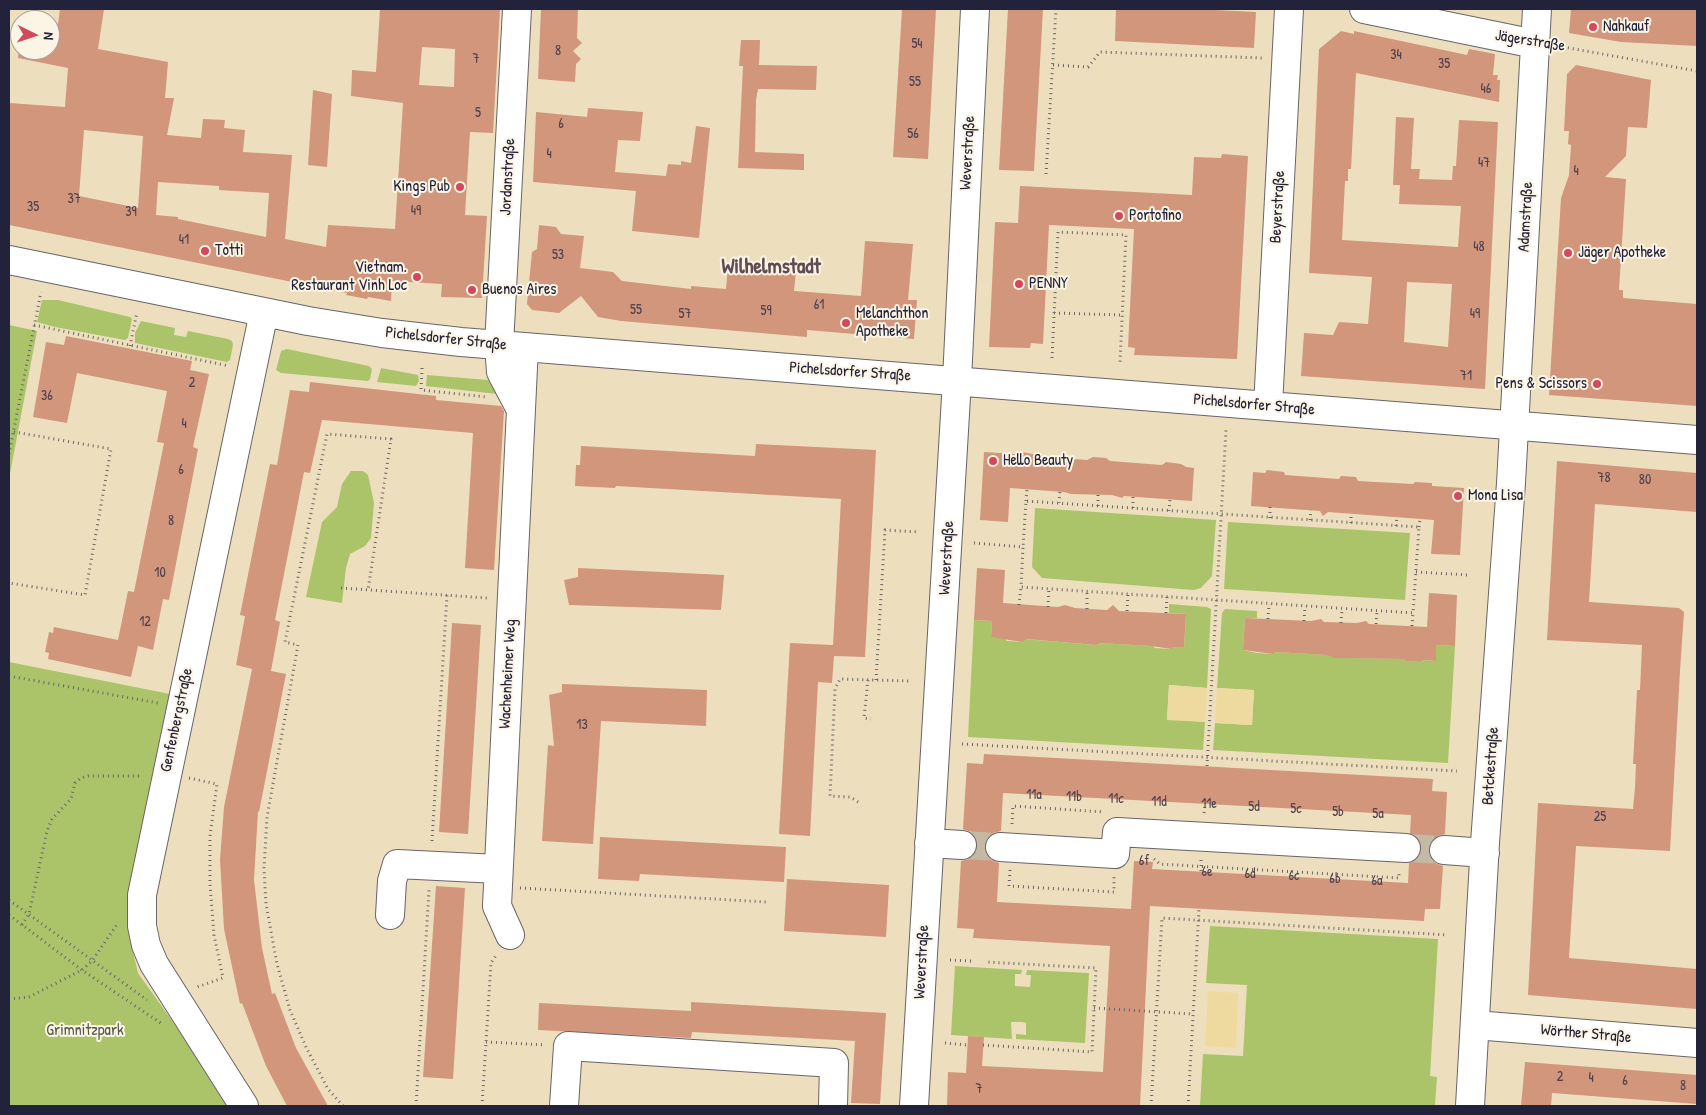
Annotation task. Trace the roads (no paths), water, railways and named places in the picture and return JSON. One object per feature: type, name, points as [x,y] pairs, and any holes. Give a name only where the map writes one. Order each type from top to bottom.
[{"type":"street","name":"Jordanstraße","points":[[512,346],[517,9]]},
{"type":"street","name":"Weverstraße","points":[[914,1106],[957,380],[975,9]]},
{"type":"street","name":"Beyerstraße","points":[[1268,406],[1289,9]]},
{"type":"street","name":"Jägerstraße","points":[[1364,9],[1535,44]]},
{"type":"street","name":"Adamstraße","points":[[1515,425],[1537,9]]},
{"type":"street","name":"Pichelsdorfer Straße","points":[[9,260],[264,312],[382,333],[512,346],[1697,440]]},
{"type":"street","name":"Genfenbergstraße","points":[[244,1106],[154,964],[146,945],[142,926],[142,895],[264,312]]},
{"type":"street","name":"Wachenheimer Weg","points":[[510,935],[497,906],[505,878],[521,409],[512,346]]},
{"type":"street","name":"Betckestraße","points":[[1470,1106],[1485,853],[1515,425]]},
{"type":"street","points":[[1000,847],[1116,854],[1117,832],[1406,848]]},
{"type":"street","points":[[929,844],[962,845]]},
{"type":"street","points":[[1444,850],[1485,853]]},
{"type":"street","points":[[390,915],[392,881],[397,864],[505,878]]},
{"type":"street","name":"Wörther Straße","points":[[1475,1025],[1697,1043]]},
{"type":"street","points":[[564,1106],[568,1046],[834,1063],[833,1106]]},
{"type":"tunnel","points":[[962,845],[1000,847]]},
{"type":"tunnel","points":[[1406,848],[1444,850]]},
{"type":"place","name":"Nahkauf","points":[[1593,27]]},
{"type":"place","name":"Kings Pub","points":[[460,187]]},
{"type":"place","name":"Portofino","points":[[1119,216]]},
{"type":"place","name":"Totti","points":[[205,251]]},
{"type":"place","name":"Jäger Apotheke","points":[[1568,253]]},
{"type":"place","name":"Vietnam. Restaurant Vinh Loc","points":[[417,277]]},
{"type":"place","name":"PENNY","points":[[1019,284]]},
{"type":"place","name":"Buenos Aires","points":[[472,290]]},
{"type":"place","name":"Melanchthon Apotheke","points":[[846,323]]},
{"type":"place","name":"Pens & Scissors","points":[[1597,384]]},
{"type":"place","name":"Hello Beauty","points":[[993,461]]},
{"type":"place","name":"Mona Lisa","points":[[1458,496]]},
{"type":"district","name":"Wilhelmstadt","points":[[771,267]]},
{"type":"park label","name":"Grimnitzpark","points":[[85,1031]]}]
